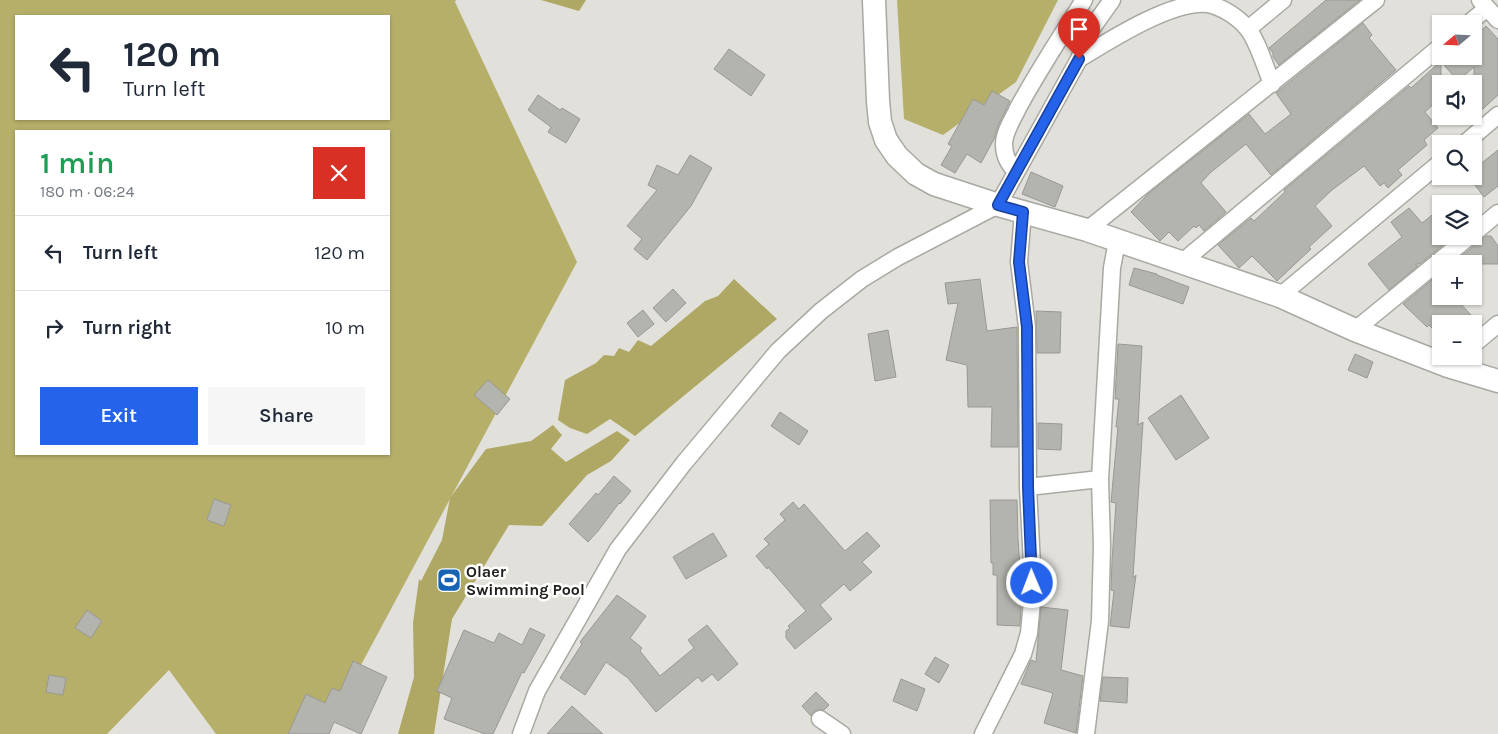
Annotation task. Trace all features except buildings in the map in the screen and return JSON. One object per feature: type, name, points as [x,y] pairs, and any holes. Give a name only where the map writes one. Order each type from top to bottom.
[{"type":"main road","points":[[874,0],[880,122],[886,140],[897,156],[916,174],[934,184],[998,205],[1087,230],[1280,296],[1355,330],[1432,354]]},
{"type":"main road","points":[[1462,365],[1498,381]]},
{"type":"street","points":[[1016,171],[1009,165],[1006,154],[1004,144],[1007,130],[1035,75],[1084,0]]},
{"type":"street","points":[[521,734],[538,691],[618,548],[684,463],[778,351],[821,311],[862,279],[898,257],[998,205],[1079,59],[1090,31],[1112,0]]},
{"type":"street","points":[[1248,29],[1283,0]]},
{"type":"street","points":[[1087,230],[1376,0]]},
{"type":"street","points":[[1079,59],[1147,20],[1181,7],[1206,2],[1225,10],[1248,29],[1272,84]]},
{"type":"street","points":[[1181,263],[1432,54]]},
{"type":"street","points":[[1475,135],[1498,115]]},
{"type":"street","points":[[1280,296],[1432,169]]},
{"type":"street","points":[[983,734],[1023,654],[1029,633],[1032,601],[1028,487],[1027,327],[1019,262],[1023,212]]},
{"type":"street","points":[[1482,226],[1498,213]]},
{"type":"street","points":[[1086,734],[1100,622],[1102,546],[1100,479],[1112,276],[1117,241]]},
{"type":"street","points":[[1355,330],[1459,245]]},
{"type":"street","points":[[1482,337],[1498,324]]},
{"type":"street","points":[[1028,487],[1100,479]]},
{"type":"street","points":[[820,718],[842,734]]},
{"type":"shaded area","points":[[0,0],[456,0],[455,2],[577,262],[324,734],[216,734],[169,670],[107,734],[0,734]]},
{"type":"shaded area","points":[[541,0],[586,0],[579,11]]},
{"type":"shaded area","points":[[897,0],[1058,0],[1016,82],[943,135],[904,119]]},
{"type":"shaded area","points":[[734,279],[777,319],[635,436],[610,419],[587,434],[570,428],[558,420],[565,380],[596,363],[604,355],[614,356],[619,348],[629,352],[638,340],[651,346],[705,301],[718,296]]},
{"type":"shaded area","name":"Olaer Swimming Pool","points":[[553,425],[562,435],[551,449],[566,462],[617,431],[630,440],[611,461],[587,475],[542,526],[509,525],[452,619],[434,734],[398,734],[414,677],[413,623],[419,579],[421,581],[442,540],[450,498],[486,449],[531,441]]},
{"type":"place","name":"Olaer Swimming Pool","points":[[449,580]]},
{"type":"route","points":[[1032,583],[1028,487],[1027,327],[1019,262],[1023,212],[998,205],[1079,59]]}]
